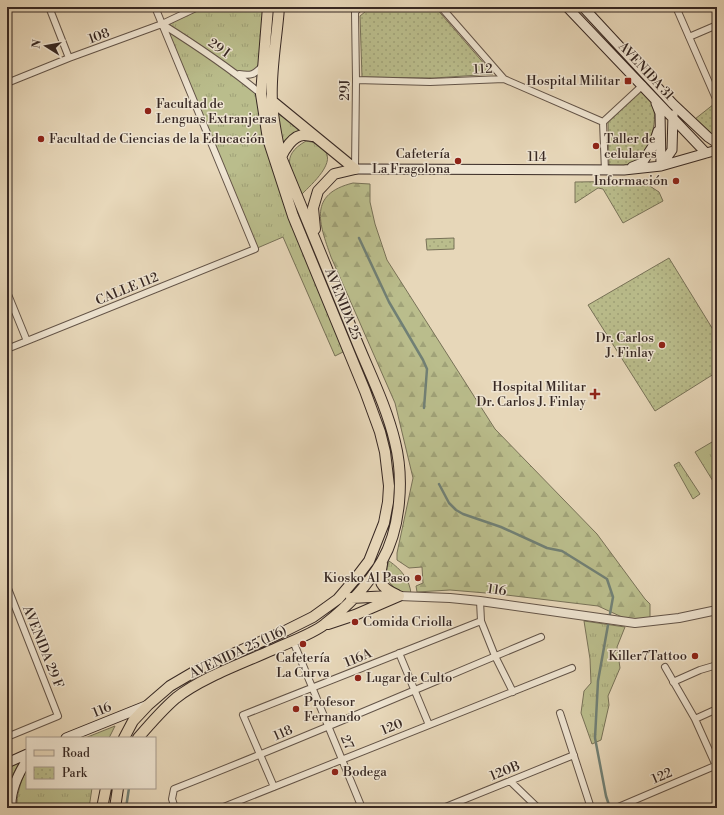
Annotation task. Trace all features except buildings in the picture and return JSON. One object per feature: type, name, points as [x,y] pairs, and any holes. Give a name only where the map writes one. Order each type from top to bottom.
[{"type":"main road","name":"AVENIDA 25","points":[[268,7],[261,94],[268,139],[279,177],[293,216],[365,391],[380,432],[385,452],[389,486],[384,523],[369,561],[338,599]]},
{"type":"main road","name":"AVENIDA 25","points":[[279,7],[272,101],[275,130],[281,157],[380,397],[395,441],[398,456],[400,475],[397,515],[391,539],[382,560],[358,597]]},
{"type":"main road","name":"AVENIDA 31","points":[[568,7],[706,153]]},
{"type":"main road","name":"AVENIDA 31","points":[[583,7],[673,104],[708,137],[717,143]]},
{"type":"main road","points":[[655,99],[660,113],[661,166]]},
{"type":"main road","points":[[272,101],[355,169]]},
{"type":"main road","points":[[673,104],[672,150],[678,161]]},
{"type":"main road","points":[[624,170],[642,162],[652,146],[660,128]]},
{"type":"main road","points":[[279,177],[279,163],[285,149],[293,140],[303,134],[314,136]]},
{"type":"main road","points":[[316,241],[313,208],[318,191],[334,174],[336,160],[331,150]]},
{"type":"main road","points":[[661,166],[672,150]]},
{"type":"main road","name":"114","points":[[355,169],[624,170],[661,166],[717,150]]},
{"type":"main road","points":[[334,174],[355,169]]},
{"type":"main road","points":[[382,560],[379,577],[381,585],[386,590],[399,596]]},
{"type":"main road","points":[[338,599],[399,596]]},
{"type":"main road","points":[[324,625],[399,596]]},
{"type":"main road","points":[[358,597],[366,600],[366,608],[363,611]]},
{"type":"main road","name":"AVENIDA 25 (116)","points":[[139,737],[157,716],[177,697],[205,680],[293,641],[324,625],[358,597]]},
{"type":"main road","name":"AVENIDA 25 (116)","points":[[148,705],[170,686],[199,669],[286,631],[313,617],[338,599]]},
{"type":"main road","points":[[125,737],[133,721],[148,705]]},
{"type":"main road","name":"116","points":[[68,737],[148,705]]},
{"type":"main road","points":[[7,763],[26,754]]},
{"type":"main road","points":[[11,808],[15,782],[26,762]]},
{"type":"main road","points":[[102,808],[106,789]]},
{"type":"main road","points":[[115,808],[118,789]]},
{"type":"street","points":[[49,7],[69,58]]},
{"type":"street","points":[[155,7],[162,24]]},
{"type":"street","name":"108","points":[[7,83],[69,58],[162,24],[198,7]]},
{"type":"street","name":"29J","points":[[355,169],[355,12],[360,7]]},
{"type":"street","points":[[441,7],[504,79]]},
{"type":"street","points":[[676,7],[717,101]]},
{"type":"street","name":"29 I","points":[[162,24],[237,74],[261,94]]},
{"type":"street","name":"CALLE 112","points":[[7,348],[255,249],[162,24]]},
{"type":"street","points":[[689,37],[717,25]]},
{"type":"street","points":[[237,74],[249,76],[258,71],[264,64]]},
{"type":"street","name":"112","points":[[356,80],[430,82],[504,79],[603,122]]},
{"type":"street","points":[[604,171],[603,122],[643,85]]},
{"type":"street","points":[[7,292],[27,341]]},
{"type":"street","name":"AVENIDA 29 F","points":[[7,586],[58,716],[7,737]]},
{"type":"street","name":"116","points":[[399,596],[480,601],[635,623],[679,618],[717,610]]},
{"type":"street","points":[[480,601],[481,621],[495,656],[513,692]]},
{"type":"street","name":"116A","points":[[260,756],[243,715],[481,621]]},
{"type":"street","name":"118","points":[[175,808],[172,799],[174,789],[260,756],[414,689],[542,637]]},
{"type":"street","name":"27","points":[[293,641],[362,808]]},
{"type":"street","points":[[399,653],[429,725]]},
{"type":"street","points":[[673,682],[700,670],[717,665]]},
{"type":"street","points":[[664,667],[695,719],[717,766]]},
{"type":"street","name":"120","points":[[221,808],[572,668]]},
{"type":"street","points":[[695,719],[717,709]]},
{"type":"street","points":[[560,713],[591,808]]},
{"type":"street","name":"120B","points":[[443,808],[453,806],[574,755]]},
{"type":"street","points":[[260,756],[274,787]]},
{"type":"street","name":"122","points":[[617,807],[717,766]]},
{"type":"street","points":[[510,781],[538,808]]},
{"type":"street","points":[[630,801],[631,808]]},
{"type":"green space","points":[[198,7],[268,7],[258,71],[238,74],[261,94],[268,139],[347,350],[335,356],[283,237],[255,249],[162,24]]},
{"type":"green space","points":[[371,7],[435,7],[493,74],[434,78],[362,77],[360,16]]},
{"type":"green space","points":[[641,91],[652,102],[654,110],[653,130],[650,140],[646,149],[633,163],[625,166],[609,165],[608,122]]},
{"type":"green space","points":[[714,104],[717,110],[717,134],[711,134],[695,119]]},
{"type":"green space","points":[[277,109],[302,130],[284,146],[280,131]]},
{"type":"green space","points":[[306,141],[311,142],[323,149],[327,154],[327,160],[326,166],[317,179],[302,194],[291,171],[290,159],[292,153],[297,147]]},
{"type":"green space","points":[[642,181],[659,192],[663,201],[623,223],[603,189],[598,188],[575,203],[575,182]]},
{"type":"green space","points":[[353,183],[370,184],[370,202],[375,224],[387,260],[495,429],[597,534],[650,604],[650,618],[635,623],[598,606],[498,594],[450,590],[417,592],[416,586],[423,583],[422,567],[409,568],[397,560],[397,553],[413,478],[395,403],[331,257],[321,222],[323,202],[329,194],[339,188]]},
{"type":"green space","points":[[454,238],[454,249],[427,250],[426,239]]},
{"type":"green space","points":[[669,258],[717,336],[717,372],[655,411],[588,305]]},
{"type":"green space","points":[[712,442],[717,449],[713,454],[717,461],[716,486],[695,452]]},
{"type":"green space","points":[[679,462],[700,494],[693,499],[674,465]]},
{"type":"green space","points":[[389,561],[404,575],[409,584],[411,594],[399,591],[391,584],[387,574]]},
{"type":"green space","points":[[584,621],[625,627],[617,647],[620,668],[608,696],[609,705],[601,740],[592,744],[581,713],[584,691],[591,683],[590,659]]},
{"type":"green space","points":[[115,726],[110,737],[88,737]]},
{"type":"green space","points":[[19,763],[11,778],[7,799],[7,768]]},
{"type":"green space","points":[[26,772],[26,789],[92,789],[89,808],[17,808],[19,788]]},
{"type":"waterway","points":[[359,238],[389,302],[427,369],[424,408]]},
{"type":"waterway","points":[[439,484],[449,503],[463,514],[501,527],[547,548],[562,551],[607,579],[613,597],[598,681],[595,738],[606,796],[610,808]]},
{"type":"waterway","points":[[126,808],[129,789]]},
{"type":"place","name":"Hospital Militar","points":[[628,81]]},
{"type":"place","name":"Facultad de Lenguas Extranjeras","points":[[148,111]]},
{"type":"place","name":"Facultad de Ciencias de la Educación","points":[[41,139]]},
{"type":"place","name":"Taller de celulares","points":[[596,146]]},
{"type":"place","name":"Cafetería La Fragolona","points":[[458,161]]},
{"type":"place","name":"Información","points":[[676,181]]},
{"type":"place","name":"Dr. Carlos J. Finlay","points":[[662,345]]},
{"type":"place","name":"Hospital Militar Dr. Carlos J. Finlay","points":[[595,394]]},
{"type":"place","name":"Kiosko Al Paso","points":[[418,578]]},
{"type":"place","name":"Comida Criolla","points":[[355,622]]},
{"type":"place","name":"Cafetería La Curva","points":[[303,644]]},
{"type":"place","name":"Killer7Tattoo","points":[[695,656]]},
{"type":"place","name":"Lugar de Culto","points":[[358,678]]},
{"type":"place","name":"Profesor Fernando","points":[[296,709]]},
{"type":"place","name":"Bodega","points":[[335,772]]}]
